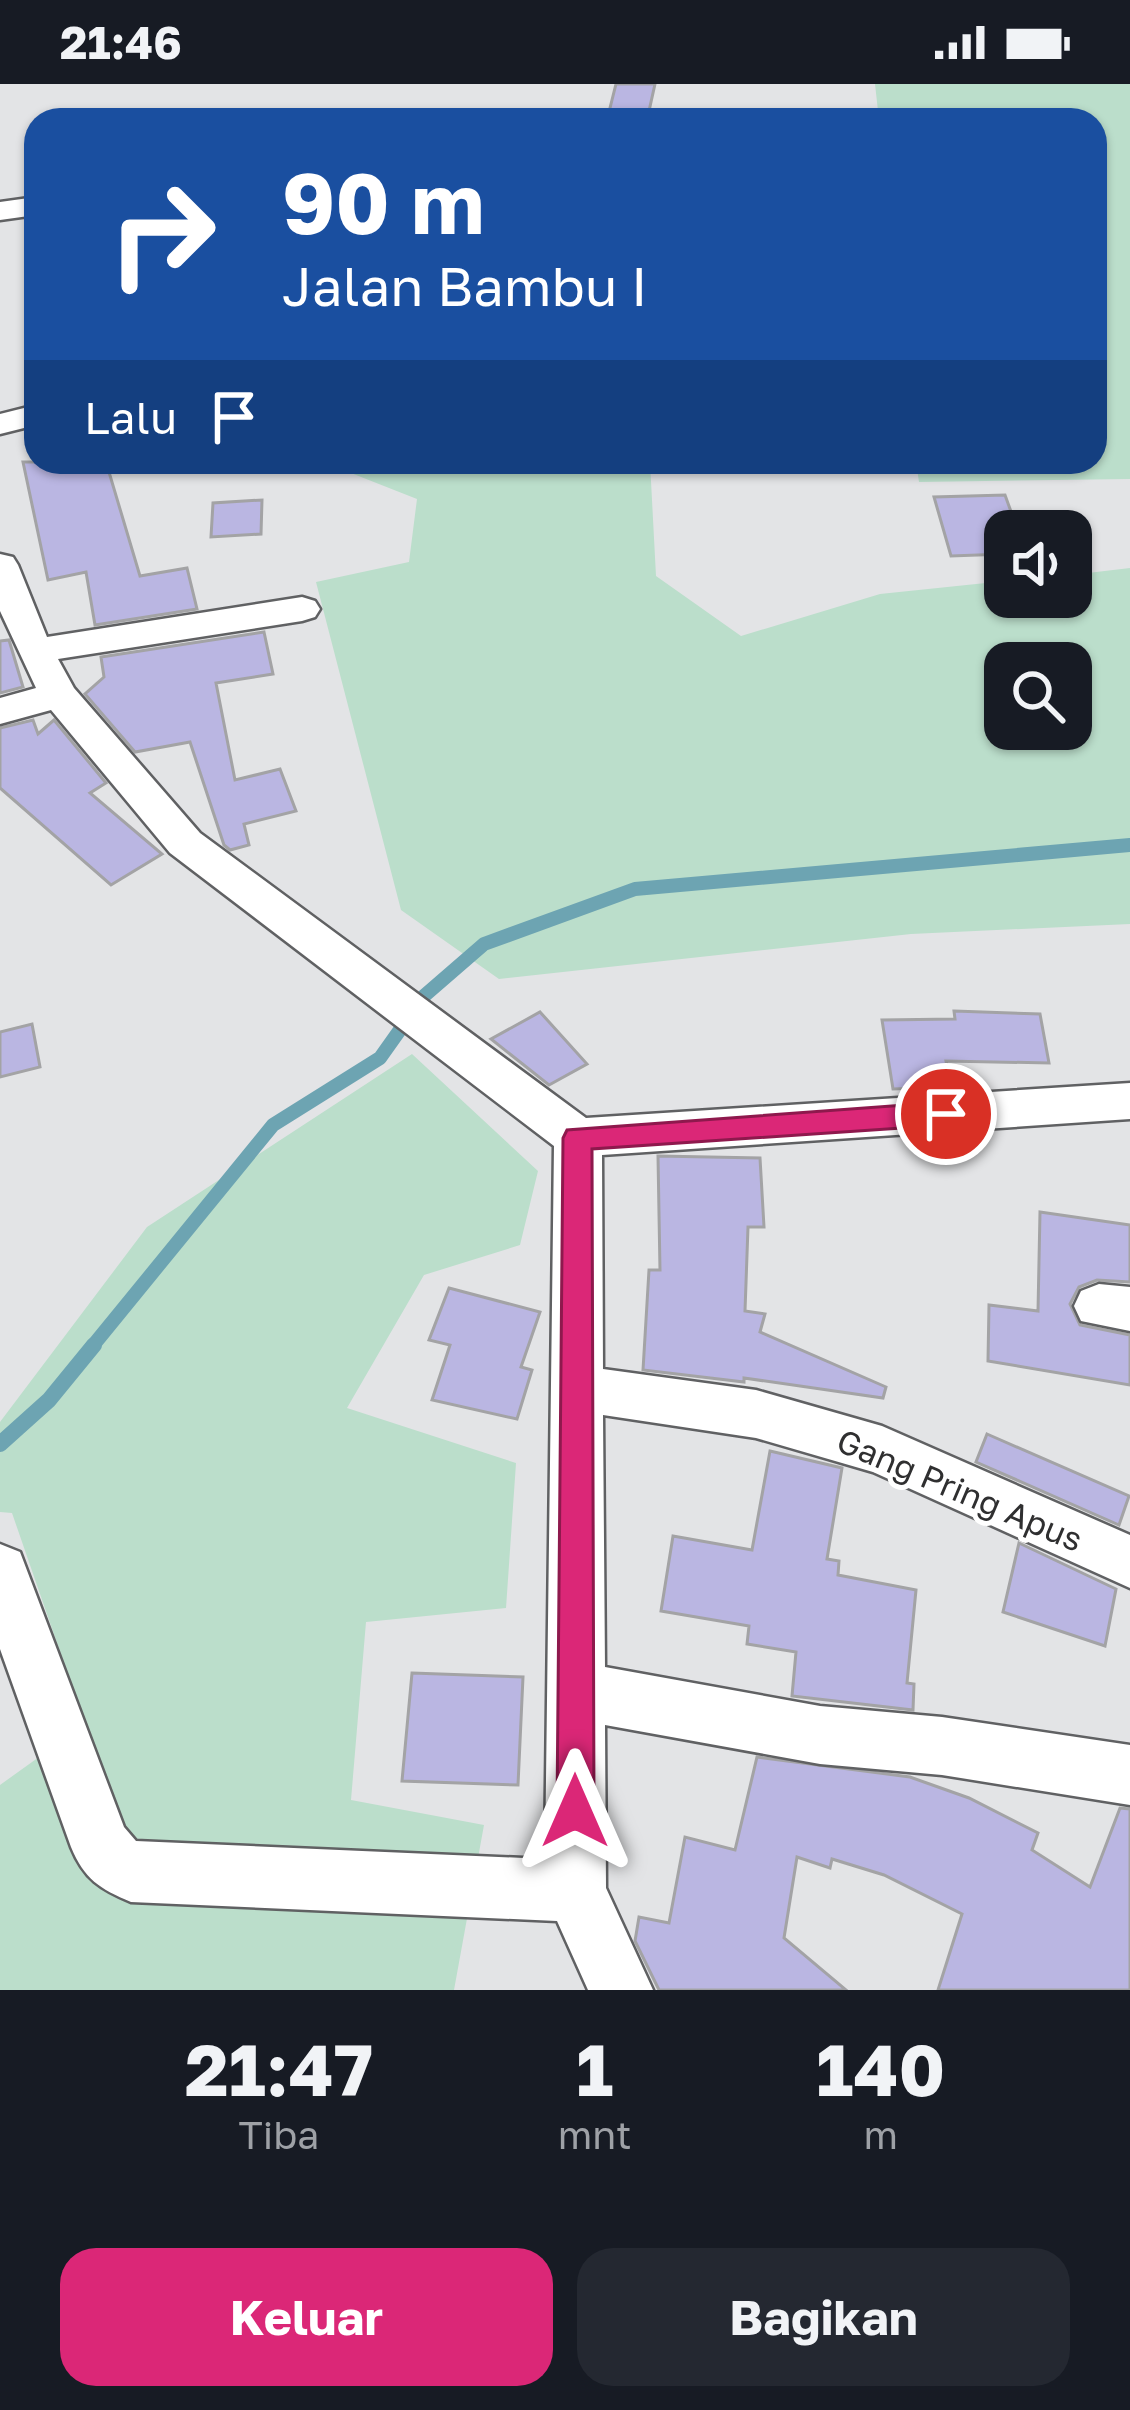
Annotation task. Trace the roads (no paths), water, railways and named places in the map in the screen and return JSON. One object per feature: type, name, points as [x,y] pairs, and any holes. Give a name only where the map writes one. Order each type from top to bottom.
[{"type":"street","points":[[0,566],[34,650],[59,695],[185,843],[578,1138],[1130,1101]]},
{"type":"street","points":[[34,650],[302,609]]},
{"type":"street","points":[[0,711],[59,695]]},
{"type":"street","points":[[578,1138],[575,1891],[621,1990]]},
{"type":"street","name":"Gang Pring Apus","points":[[576,1388],[756,1414],[882,1450],[1130,1562]]},
{"type":"street","points":[[0,1571],[101,1847],[116,1864],[131,1871],[575,1891]]},
{"type":"street","points":[[575,1691],[820,1735],[942,1746],[1130,1775]]},
{"type":"waterway","points":[[91,1348],[273,1125],[380,1058],[424,996],[484,944],[635,889],[1130,845]]},
{"type":"waterway","points":[[0,1444],[49,1400],[94,1345]]}]
